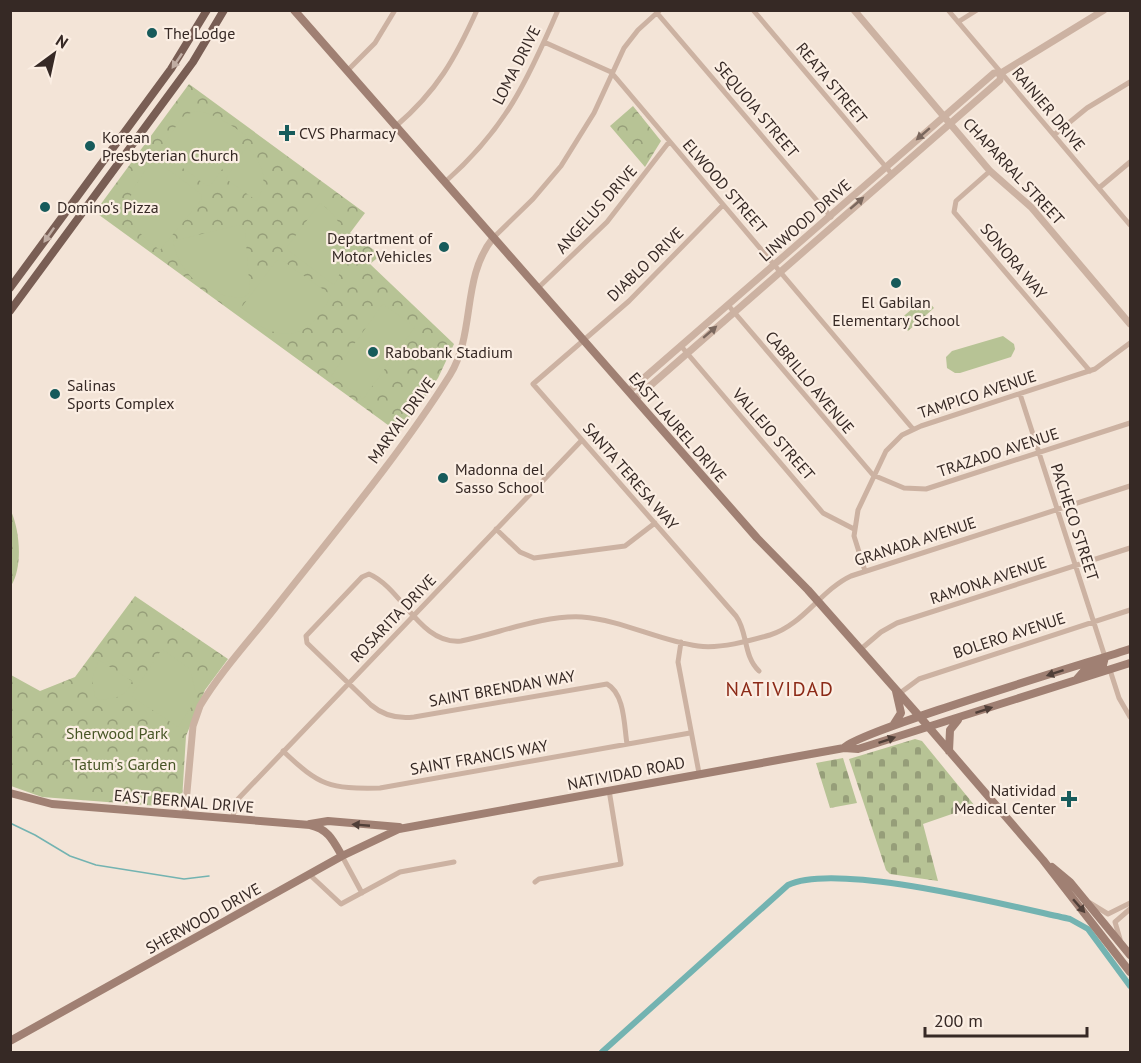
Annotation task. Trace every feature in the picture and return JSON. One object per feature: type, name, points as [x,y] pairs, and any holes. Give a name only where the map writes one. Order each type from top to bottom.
[{"type":"main road","points":[[10,288],[171,69],[207,10]]},
{"type":"main road","points":[[10,311],[193,63],[224,10]]},
{"type":"main road","name":"EAST LAUREL DRIVE","points":[[294,11],[757,538],[818,601],[921,717],[1043,860],[1131,972]]},
{"type":"main road","name":"NATIVIDAD ROAD","points":[[844,748],[851,741],[891,726],[1131,649]]},
{"type":"main road","points":[[1076,681],[1084,671],[1103,665],[1105,657]]},
{"type":"main road","name":"NATIVIDAD ROAD","points":[[412,826],[699,773],[844,748],[858,749],[1131,663]]},
{"type":"main road","points":[[891,726],[901,713],[894,687]]},
{"type":"main road","points":[[949,751],[950,730],[961,717]]},
{"type":"main road","name":"EAST BERNAL DRIVE","points":[[10,793],[52,804],[309,825],[324,829],[342,856]]},
{"type":"main road","points":[[309,825],[318,821],[412,826]]},
{"type":"main road","name":"SHERWOOD DRIVE","points":[[10,1041],[342,856],[386,834],[412,826]]},
{"type":"main road","name":"EAST LAUREL DRIVE","points":[[1043,860],[1070,882],[1128,952]]},
{"type":"street","points":[[347,71],[375,43],[395,10]]},
{"type":"street","points":[[396,126],[419,105],[443,77],[477,10]]},
{"type":"street","name":"LOMA DRIVE","points":[[445,182],[478,151],[501,123],[520,93],[558,10]]},
{"type":"street","name":"REATA STREET","points":[[753,10],[891,173]]},
{"type":"street","name":"CHAPARRAL STREET","points":[[854,10],[990,171],[1031,207],[1131,324]]},
{"type":"street","name":"RAINIER DRIVE","points":[[948,10],[1131,225]]},
{"type":"street","points":[[958,22],[977,10]]},
{"type":"street","name":"LINWOOD DRIVE","points":[[730,308],[780,271],[891,173],[994,73],[1001,73],[1104,10]]},
{"type":"street","name":"MARYAL DRIVE","points":[[185,814],[193,730],[200,706],[352,510],[452,372],[463,342],[474,272],[482,252],[493,238],[540,192],[561,166],[589,122],[611,72],[628,41],[658,12]]},
{"type":"street","name":"SEQUOIA STREET","points":[[658,12],[835,222]]},
{"type":"street","name":"ELWOOD STREET","points":[[544,42],[611,72],[913,429]]},
{"type":"street","points":[[1054,135],[1087,108],[1131,82]]},
{"type":"street","name":"LINWOOD DRIVE","points":[[635,399],[683,350],[774,265],[886,166],[946,120]]},
{"type":"street","name":"ANGELUS DRIVE","points":[[538,288],[607,222],[669,142]]},
{"type":"street","points":[[1099,188],[1131,162]]},
{"type":"street","name":"SONORA WAY","points":[[990,171],[956,201],[954,212],[1090,371]]},
{"type":"street","name":"DIABLO DRIVE","points":[[584,340],[673,258],[723,205]]},
{"type":"street","name":"CABRILLO AVENUE","points":[[730,308],[873,475]]},
{"type":"street","name":"SANTA TERESA WAY","points":[[584,340],[533,384],[738,618],[752,663],[759,671]]},
{"type":"street","name":"TAMPICO AVENUE","points":[[854,530],[873,475],[888,448],[913,429],[1090,371],[1110,360],[1131,343]]},
{"type":"street","name":"LINWOOD DRIVE","points":[[629,391],[683,350]]},
{"type":"street","name":"VALLEJO STREET","points":[[683,350],[824,513],[854,530]]},
{"type":"street","name":"PACHECO STREET","points":[[1020,394],[1105,657]]},
{"type":"street","name":"TRAZADO AVENUE","points":[[873,475],[904,488],[926,489],[1131,423]]},
{"type":"street","name":"ROSARITA DRIVE","points":[[232,819],[236,801],[582,440]]},
{"type":"street","name":"GRANADA AVENUE","points":[[349,683],[306,639],[308,632],[363,576],[371,575],[435,635],[451,642],[549,620],[578,617],[604,620],[681,642],[708,646],[745,640],[784,629],[843,580],[865,571],[1131,486]]},
{"type":"street","points":[[496,530],[520,552],[534,558],[625,546],[655,523]]},
{"type":"street","points":[[854,530],[865,571]]},
{"type":"street","name":"RAMONA AVENUE","points":[[861,649],[894,625],[1131,548]]},
{"type":"street","name":"BOLERO AVENUE","points":[[900,693],[924,677],[1131,610]]},
{"type":"street","points":[[681,642],[678,662],[699,773]]},
{"type":"street","points":[[1110,670],[1119,698],[1131,717]]},
{"type":"street","name":"SAINT BRENDAN WAY","points":[[349,683],[379,711],[407,718],[607,684],[619,696],[627,744]]},
{"type":"street","name":"SAINT FRANCIS WAY","points":[[283,751],[308,775],[322,783],[374,788],[690,733]]},
{"type":"street","points":[[535,882],[539,879],[621,864],[609,790]]},
{"type":"street","points":[[342,856],[362,892]]},
{"type":"street","points":[[310,875],[341,904],[400,872],[454,862]]},
{"type":"street","points":[[1083,897],[1107,914],[1131,903]]},
{"type":"street","points":[[1128,952],[1115,924],[1119,916],[1131,909]]},
{"type":"green space","points":[[189,84],[365,213],[350,233],[381,255],[370,264],[454,344],[438,378],[399,433],[95,212]]},
{"type":"green space","points":[[633,106],[661,141],[645,167],[610,126]]},
{"type":"green space","points":[[195,111],[215,116],[246,135],[211,185],[207,186],[160,151],[182,117]]},
{"type":"green space","points":[[246,147],[257,159],[263,172],[263,186],[257,201],[226,179]]},
{"type":"green space","points":[[154,159],[201,194],[202,199],[160,250],[136,228],[130,217],[129,207],[136,185]]},
{"type":"green space","points":[[320,203],[337,220],[345,240],[344,262],[334,285],[289,251],[287,247]]},
{"type":"green space","points":[[239,225],[245,230],[250,292],[243,298],[218,293],[197,282],[182,265],[173,241]]},
{"type":"green space","points":[[277,260],[283,261],[331,295],[312,323],[291,334],[267,329],[238,312]]},
{"type":"green space","points":[[925,298],[934,308],[908,331],[899,320]]},
{"type":"green space","name":"Rabobank Stadium","points":[[383,304],[415,327],[363,399],[331,376]]},
{"type":"green space","points":[[1003,336],[1014,344],[1015,349],[1011,357],[960,373],[947,368],[946,357],[952,351]]},
{"type":"green space","points":[[11,511],[18,539],[19,559],[11,586]]},
{"type":"green space","name":"Sherwood Park","points":[[135,596],[228,659],[205,690],[186,736],[182,800],[178,805],[171,807],[42,797],[11,786],[11,675],[40,691],[75,677]]},
{"type":"green space","points":[[162,649],[190,669],[197,698],[178,727],[131,696]]},
{"type":"green space","points":[[99,660],[132,681],[127,691],[115,698],[99,700],[95,697],[92,678]]},
{"type":"green space","points":[[915,739],[922,741],[975,806],[923,824],[938,881],[890,874],[886,870],[849,759]]},
{"type":"green space","points":[[843,758],[857,803],[830,808],[816,763]]},
{"type":"waterway","points":[[10,823],[70,856],[96,865],[184,879],[209,876]]},
{"type":"waterway","points":[[602,1052],[788,885],[812,879],[845,878],[926,888],[1070,919],[1088,929],[1130,986]]},
{"type":"place","name":"The Lodge","points":[[152,33]]},
{"type":"place","name":"CVS Pharmacy","points":[[287,133]]},
{"type":"place","name":"Korean Presbyterian Church","points":[[90,146]]},
{"type":"place","name":"Domino's Pizza","points":[[45,207]]},
{"type":"place","name":"Deptartment of Motor Vehicles","points":[[444,247]]},
{"type":"place","name":"El Gabilan Elementary School","points":[[896,283]]},
{"type":"place","name":"Rabobank Stadium","points":[[373,352]]},
{"type":"place","name":"Salinas Sports Complex","points":[[55,394]]},
{"type":"place","name":"Madonna del Sasso School","points":[[443,478]]},
{"type":"place","name":"Natividad Medical Center","points":[[1069,799]]},
{"type":"district","name":"NATIVIDAD","points":[[780,689]]},
{"type":"park label","name":"Tatum's Garden","points":[[124,764]]}]
